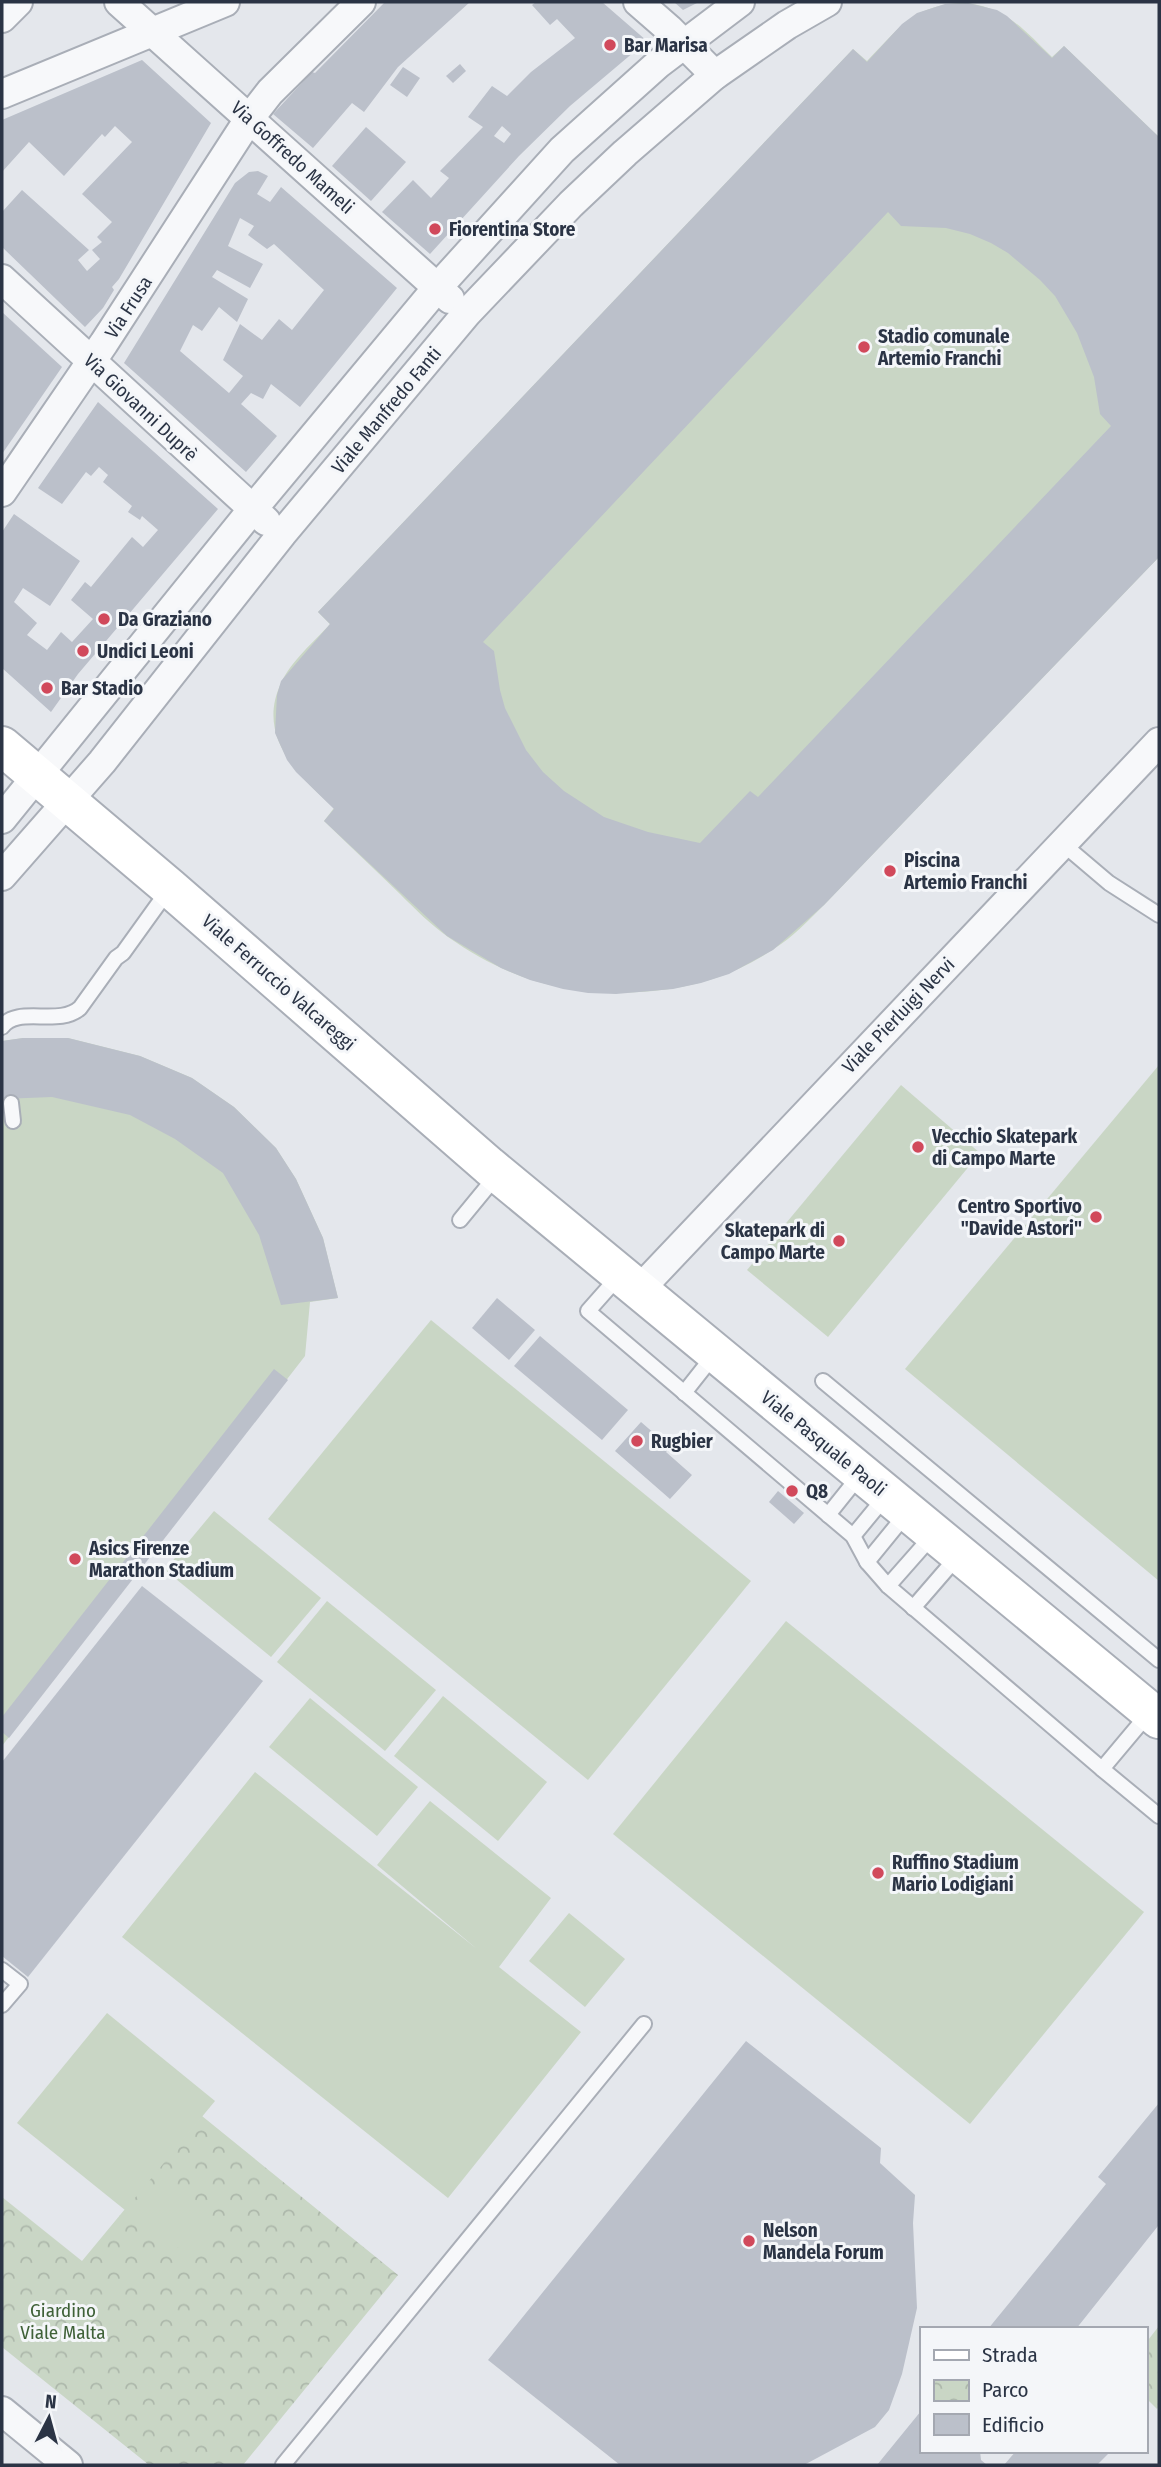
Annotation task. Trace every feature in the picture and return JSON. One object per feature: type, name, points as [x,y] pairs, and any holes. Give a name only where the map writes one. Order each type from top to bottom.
[{"type":"street","points":[[2,18],[18,2]]},
{"type":"street","name":"Via Goffredo Mameli","points":[[119,2],[467,313]]},
{"type":"street","points":[[2,94],[225,2]]},
{"type":"street","name":"Via Frusa","points":[[2,492],[91,362],[249,118],[270,92],[360,2]]},
{"type":"street","points":[[638,2],[715,75]]},
{"type":"street","points":[[2,819],[437,288],[562,150],[683,44],[740,2]]},
{"type":"street","name":"Viale Manfredo Fanti","points":[[2,876],[102,762],[282,534],[467,313],[580,195],[715,75],[787,24],[827,2]]},
{"type":"street","name":"Via Giovanni Duprè","points":[[2,279],[282,534]]},
{"type":"street","points":[[2,719],[22,738],[36,777]]},
{"type":"street","name":"Viale Pierluigi Nervi","points":[[629,1282],[897,1016],[1159,742]]},
{"type":"street","name":"Viale Ferruccio Valcareggi","points":[[2,746],[494,1169]]},
{"type":"street","name":"Viale Pasquale Paoli","points":[[494,1169],[1154,1716]]},
{"type":"street","points":[[2,2411],[68,2465]]},
{"type":"lane","points":[[1063,844],[1110,883],[1159,915]]},
{"type":"lane","points":[[2,1027],[6,1021],[18,1018],[72,1015],[116,958],[123,953],[170,888]]},
{"type":"lane","points":[[10,1103],[13,1121]]},
{"type":"lane","points":[[460,1220],[494,1169]]},
{"type":"lane","points":[[629,1282],[588,1311],[853,1536],[867,1562],[888,1586],[1159,1816]]},
{"type":"lane","points":[[684,1393],[715,1354]]},
{"type":"lane","points":[[823,1381],[1159,1660]]},
{"type":"lane","points":[[828,1514],[910,1514]]},
{"type":"lane","points":[[853,1536],[910,1514]]},
{"type":"lane","points":[[867,1562],[910,1514]]},
{"type":"lane","points":[[888,1586],[910,1514]]},
{"type":"lane","points":[[910,1514],[913,1608]]},
{"type":"lane","points":[[1102,1769],[1154,1716]]},
{"type":"lane","points":[[2,1970],[20,1984],[2,2006]]},
{"type":"lane","points":[[283,2465],[644,2024]]},
{"type":"green space","name":"Stadio comunale Artemio Franchi","points":[[968,3],[994,10],[1015,22],[1052,57],[1064,46],[1159,137],[1159,557],[818,911],[800,929],[759,958],[700,983],[624,993],[596,992],[545,984],[497,966],[472,953],[435,927],[324,821],[334,808],[295,768],[277,738],[275,703],[281,683],[297,659],[330,624],[318,612],[853,49],[867,61],[900,27],[922,12],[950,4]]},
{"type":"green space","name":"Asics Firenze Marathon Stadium","points":[[68,1038],[140,1056],[192,1078],[234,1107],[276,1148],[296,1179],[323,1238],[338,1298],[310,1302],[305,1356],[2,1746],[2,1041]]},
{"type":"green space","name":"Centro Sportivo \"Davide Astori\"","points":[[1159,1065],[1159,1581],[905,1369]]},
{"type":"green space","name":"Skatepark di Campo Marte","points":[[901,1085],[980,1153],[828,1337],[747,1270]]},
{"type":"green space","points":[[431,1320],[751,1581],[588,1780],[268,1519]]},
{"type":"green space","points":[[214,1511],[321,1598],[271,1657],[165,1570]]},
{"type":"green space","points":[[327,1601],[436,1690],[385,1751],[277,1662]]},
{"type":"green space","name":"Ruffino Stadium Mario Lodigiani","points":[[786,1621],[1144,1912],[970,2124],[613,1834]]},
{"type":"green space","points":[[443,1696],[547,1782],[498,1841],[394,1756]]},
{"type":"green space","points":[[310,1698],[418,1787],[377,1836],[269,1747]]},
{"type":"green space","points":[[255,1772],[477,1949],[377,1865],[430,1801],[551,1898],[499,1967],[581,2032],[448,2198],[122,1937]]},
{"type":"green space","points":[[569,1913],[625,1959],[585,2007],[529,1961]]},
{"type":"green space","points":[[107,2013],[215,2101],[125,2210],[17,2123]]},
{"type":"green space","name":"Giardino Viale Malta","points":[[202,2116],[398,2275],[243,2465],[149,2465],[2,2347],[2,2197],[82,2261]]},
{"type":"green space","points":[[159,2184],[213,2229],[190,2258],[136,2212]]},
{"type":"green space","points":[[1159,2326],[1157,2409],[1147,2399],[1147,2341]]},
{"type":"building","points":[[385,2],[470,2],[398,67],[364,112],[352,103],[313,148],[273,114],[312,72],[315,73]]},
{"type":"building","points":[[536,2],[602,2],[647,41],[570,106],[519,156],[430,254],[382,212],[413,180],[431,198],[449,178],[440,171],[483,127],[468,117],[492,86],[507,96],[531,72],[575,38],[557,19],[550,25],[532,5]],"holes":[[[502,126],[511,134],[504,143],[494,136]]]},
{"type":"building","points":[[674,2],[699,2],[683,10]]},
{"type":"building","name":"Stadio comunale Artemio Franchi","points":[[968,3],[997,10],[1052,58],[1064,46],[1159,137],[1159,557],[824,905],[773,950],[729,974],[701,983],[673,989],[616,994],[563,989],[501,968],[447,936],[324,821],[334,809],[296,772],[287,760],[275,733],[277,695],[281,681],[330,624],[318,612],[853,49],[867,62],[902,24],[917,13],[945,4]],"holes":[[[888,212],[901,226],[946,228],[970,234],[1008,253],[1040,280],[1055,296],[1077,333],[1094,377],[1100,414],[1111,426],[758,797],[750,791],[700,843],[648,832],[604,817],[564,791],[543,772],[526,750],[505,708],[494,651],[483,642]]]},
{"type":"building","points":[[142,60],[211,123],[112,287],[114,290],[103,308],[85,327],[2,247],[2,212],[22,190],[89,250],[78,260],[87,271],[100,259],[92,250],[102,242],[97,237],[112,222],[82,194],[132,142],[115,126],[105,137],[102,134],[64,176],[29,142],[2,172],[2,120]]},
{"type":"building","points":[[460,64],[466,71],[453,83],[446,76]]},
{"type":"building","points":[[403,67],[420,78],[407,97],[390,85]]},
{"type":"building","points":[[366,127],[406,162],[371,201],[332,166]]},
{"type":"building","points":[[258,171],[268,176],[257,194],[270,202],[281,187],[397,288],[300,407],[271,384],[263,399],[251,393],[241,404],[277,436],[246,472],[124,363],[235,183],[249,172]],"holes":[[[240,218],[254,226],[248,235],[267,249],[274,244],[324,290],[292,330],[279,319],[262,340],[240,324],[223,360],[243,376],[229,393],[180,351],[193,325],[202,331],[219,307],[237,322],[248,299],[212,277],[217,270],[250,288],[263,264],[228,246]]]},
{"type":"building","points":[[2,312],[62,367],[2,454]]},
{"type":"building","points":[[98,402],[218,509],[78,674],[51,712],[2,668],[2,532],[14,514],[80,561],[50,606],[23,588],[14,602],[37,623],[27,635],[47,650],[61,632],[72,642],[93,619],[71,600],[85,582],[91,587],[132,537],[143,547],[158,530],[142,516],[140,520],[128,512],[132,506],[103,482],[108,475],[99,467],[91,476],[86,472],[62,504],[38,488]]},
{"type":"building","points":[[68,1038],[140,1056],[192,1078],[234,1107],[276,1148],[296,1179],[323,1238],[338,1298],[281,1305],[259,1235],[223,1173],[175,1139],[130,1115],[52,1097],[2,1099],[2,1041]]},
{"type":"building","points":[[497,1298],[535,1330],[509,1360],[472,1328]]},
{"type":"building","points":[[540,1336],[628,1410],[602,1440],[514,1366]]},
{"type":"building","points":[[274,1369],[288,1380],[9,1738],[2,1732],[2,1717]]},
{"type":"building","points":[[641,1422],[670,1447],[666,1452],[692,1475],[670,1499],[615,1451]]},
{"type":"building","points":[[778,1491],[804,1513],[794,1524],[769,1502]]},
{"type":"building","points":[[142,1586],[263,1681],[28,1977],[2,1956],[2,1762]]},
{"type":"building","name":"Nelson Mandela Forum","points":[[746,2041],[881,2148],[880,2163],[915,2195],[913,2223],[917,2308],[902,2374],[889,2410],[875,2427],[804,2465],[620,2465],[488,2360]]},
{"type":"building","points":[[1159,2103],[1159,2227],[1078,2327],[990,2327],[1106,2184],[1098,2177]]},
{"type":"building","points":[[920,2412],[920,2453],[980,2453],[981,2460],[987,2465],[877,2465]]},
{"type":"building","points":[[1014,2453],[1109,2453],[1097,2465],[1004,2465]]},
{"type":"place","name":"Bar Marisa","points":[[610,45]]},
{"type":"place","name":"Fiorentina Store","points":[[435,229]]},
{"type":"place","name":"Stadio comunale Artemio Franchi","points":[[864,347]]},
{"type":"place","name":"Da Graziano","points":[[104,619]]},
{"type":"place","name":"Undici Leoni","points":[[83,651]]},
{"type":"place","name":"Bar Stadio","points":[[47,688]]},
{"type":"place","name":"Piscina Artemio Franchi","points":[[890,871]]},
{"type":"place","name":"Vecchio Skatepark di Campo Marte","points":[[918,1147]]},
{"type":"place","name":"Centro Sportivo \"Davide Astori\"","points":[[1096,1217]]},
{"type":"place","name":"Skatepark di Campo Marte","points":[[839,1241]]},
{"type":"place","name":"Rugbier","points":[[637,1441]]},
{"type":"place","name":"Q8","points":[[792,1491]]},
{"type":"place","name":"Asics Firenze Marathon Stadium","points":[[75,1559]]},
{"type":"place","name":"Ruffino Stadium Mario Lodigiani","points":[[878,1873]]},
{"type":"place","name":"Nelson Mandela Forum","points":[[749,2241]]}]
